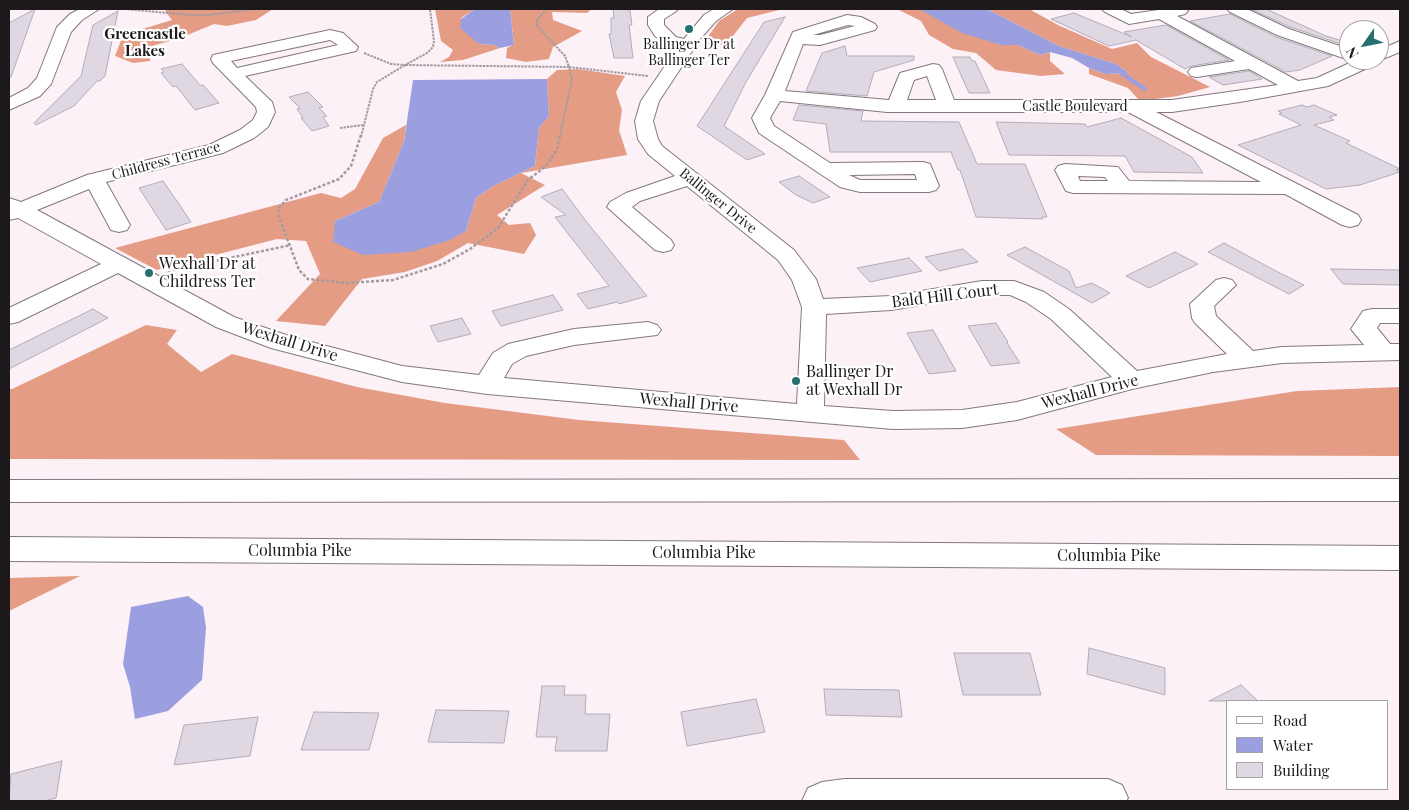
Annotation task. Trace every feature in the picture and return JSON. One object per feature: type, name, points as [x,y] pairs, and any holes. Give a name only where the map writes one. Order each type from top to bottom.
[{"type":"main road","points":[[9,106],[34,92],[45,80],[62,30],[76,17],[91,9]]},
{"type":"main road","points":[[670,9],[656,17],[656,25],[670,40],[688,45]]},
{"type":"main road","name":"Ballinger Drive","points":[[725,9],[710,18],[688,45],[650,100],[644,121],[648,139],[655,150],[786,255],[804,279],[814,307],[810,414]]},
{"type":"main road","points":[[1110,9],[1129,19],[1153,12],[1192,9]]},
{"type":"main road","points":[[1235,9],[1283,32],[1339,51]]},
{"type":"main road","points":[[1153,12],[1199,34],[1296,87]]},
{"type":"main road","points":[[1199,34],[1263,22]]},
{"type":"main road","name":"Childress Terrace","points":[[12,209],[94,179],[216,149],[247,134],[261,123],[266,112],[265,106],[219,59],[330,35],[337,36],[350,47]]},
{"type":"main road","points":[[798,39],[774,95],[761,118],[766,129],[827,170]]},
{"type":"main road","points":[[1197,72],[1253,63]]},
{"type":"main road","points":[[896,106],[906,77],[933,69],[947,106]]},
{"type":"main road","name":"Castle Boulevard","points":[[774,95],[896,106],[1172,106],[1240,97],[1322,82],[1348,70]]},
{"type":"main road","points":[[1134,107],[1350,220]]},
{"type":"main road","points":[[662,245],[618,207],[633,197],[689,178]]},
{"type":"main road","points":[[94,179],[119,225]]},
{"type":"main road","points":[[1123,187],[1286,188]]},
{"type":"main road","name":"Wexhall Drive","points":[[12,209],[225,322],[280,342],[402,374],[487,385],[893,420],[962,418],[1017,411],[1132,381],[1213,364],[1282,355],[1392,352]]},
{"type":"main road","points":[[9,317],[116,265]]},
{"type":"main road","points":[[1224,285],[1202,304],[1204,318],[1247,360]]},
{"type":"main road","name":"Bald Hill Court","points":[[814,307],[890,303],[982,288],[1014,288],[1035,297],[1060,314],[1132,381]]},
{"type":"main road","points":[[1392,352],[1364,329],[1372,316],[1400,316]]},
{"type":"main road","points":[[487,385],[502,359],[517,350],[574,336],[648,330]]},
{"type":"main road","points":[[9,491],[1400,490]]},
{"type":"main road","name":"Columbia Pike","points":[[9,549],[1400,558]]},
{"type":"main road","points":[[822,801],[844,798],[1108,798]]},
{"type":"path","points":[[124,9],[208,15],[255,9]]},
{"type":"path","points":[[430,9],[433,47],[377,82],[370,97],[356,154],[351,166],[339,179],[286,200],[278,208],[279,217],[299,270],[308,279],[347,283],[393,280],[443,264],[470,249],[498,228],[528,180],[546,166],[557,149],[572,79],[565,56],[537,26],[537,20],[547,9]]},
{"type":"path","points":[[350,47],[384,61],[405,66],[569,67],[666,78]]},
{"type":"path","points":[[340,128],[363,125]]},
{"type":"path","points":[[144,279],[175,269],[291,245]]},
{"type":"shaded area","points":[[168,9],[273,9],[256,20],[227,26],[214,24],[180,38],[152,46],[150,61],[133,63],[115,56],[123,35],[172,20],[165,11]]},
{"type":"shaded area","points":[[435,9],[475,9],[461,18],[479,44],[494,45],[500,48],[463,60],[440,62],[449,57],[453,50],[441,41]]},
{"type":"shaded area","points":[[510,9],[592,9],[587,13],[552,12],[553,20],[582,31],[553,47],[549,59],[526,62],[506,58],[507,48],[514,44]]},
{"type":"shaded area","points":[[738,9],[783,9],[747,18],[726,45],[703,44],[719,21]]},
{"type":"shaded area","points":[[897,9],[919,9],[1001,45],[1018,45],[1040,55],[1050,52],[1050,61],[1065,74],[1041,76],[996,70],[976,53],[953,49],[929,35],[921,21]]},
{"type":"shaded area","points":[[987,9],[1029,9],[1058,25],[1112,49],[1137,43],[1151,57],[1210,87],[1178,96],[1140,101],[1128,88],[1089,74],[1089,68],[1105,74],[1129,73],[1116,64],[1059,46]]},
{"type":"shaded area","points":[[578,69],[625,76],[616,92],[622,110],[619,130],[627,155],[521,173],[545,185],[497,215],[509,225],[530,223],[536,235],[524,254],[468,243],[437,261],[405,272],[362,279],[325,326],[276,321],[320,274],[306,241],[277,239],[157,270],[115,248],[321,193],[341,198],[355,189],[383,138],[406,125],[404,141],[379,202],[335,221],[466,231],[476,198],[493,186],[535,166],[539,128],[549,116],[547,79],[557,70]]},
{"type":"shaded area","points":[[146,325],[177,330],[167,344],[201,372],[232,354],[357,387],[445,403],[579,420],[844,440],[860,460],[9,459],[9,389]]},
{"type":"shaded area","points":[[1400,387],[1400,456],[1096,455],[1056,429],[1297,391]]},
{"type":"shaded area","points":[[80,576],[9,611],[9,578]]},
{"type":"water","points":[[475,9],[510,9],[514,45],[500,48],[494,45],[479,44],[460,28],[461,19]]},
{"type":"water","points":[[919,9],[987,9],[1059,46],[1116,64],[1129,73],[1105,74],[1089,68],[1072,58],[1050,52],[1040,55],[1018,45],[1001,45],[962,33]]},
{"type":"water","points":[[547,79],[549,116],[539,128],[535,166],[493,186],[476,198],[466,231],[450,240],[411,252],[363,255],[333,242],[335,221],[379,202],[404,141],[413,80]]},
{"type":"water","points":[[188,596],[203,607],[206,628],[202,680],[168,711],[135,719],[130,687],[123,664],[131,607]]},
{"type":"building","points":[[35,9],[11,77],[9,77],[9,23]]},
{"type":"building","points":[[613,9],[630,10],[632,25],[629,25],[633,58],[614,58],[609,34],[611,34],[611,18],[614,18]]},
{"type":"building","points":[[1266,9],[1339,40],[1339,43],[1290,27],[1253,10]]},
{"type":"building","points":[[118,11],[105,76],[100,81],[97,81],[74,106],[36,125],[34,123],[81,76],[93,25]]},
{"type":"building","points":[[1074,13],[1132,37],[1124,32],[1166,25],[1229,60],[1191,66],[1185,69],[1136,40],[1109,46],[1051,19]]},
{"type":"building","points":[[1230,14],[1276,37],[1332,56],[1300,70],[1286,72],[1190,21]]},
{"type":"building","points":[[785,17],[746,82],[724,126],[765,154],[747,160],[697,126],[764,22]]},
{"type":"building","points":[[845,46],[847,56],[914,56],[914,60],[874,72],[867,96],[806,91],[822,53]]},
{"type":"building","points":[[953,57],[970,57],[972,61],[975,61],[990,93],[969,93]]},
{"type":"building","points":[[182,64],[219,103],[195,110],[176,86],[173,87],[161,73],[164,72],[161,69]]},
{"type":"building","points":[[1249,71],[1262,79],[1223,85],[1209,77]]},
{"type":"building","points":[[308,92],[323,107],[319,108],[327,116],[323,117],[329,126],[312,131],[301,118],[303,118],[297,109],[300,108],[289,97]]},
{"type":"building","points":[[799,105],[863,111],[861,121],[959,122],[977,164],[1025,164],[1047,217],[1042,217],[1043,219],[976,217],[960,170],[958,170],[951,152],[830,152],[826,124],[793,120]]},
{"type":"building","points":[[1302,105],[1307,107],[1314,105],[1337,115],[1329,117],[1334,120],[1314,125],[1350,141],[1346,143],[1400,169],[1396,170],[1400,172],[1360,185],[1326,189],[1238,145],[1301,125],[1279,114],[1282,113],[1278,111]]},
{"type":"building","points":[[1121,118],[1192,157],[1203,173],[1134,172],[1125,156],[1009,155],[996,122],[1085,124],[1087,127]]},
{"type":"building","points":[[799,176],[830,197],[813,203],[796,195],[779,182]]},
{"type":"building","points":[[163,181],[191,222],[166,230],[139,188]]},
{"type":"building","points":[[562,189],[647,296],[619,304],[617,302],[588,309],[577,294],[609,286],[555,217],[566,215],[541,197]]},
{"type":"building","points":[[1224,243],[1304,285],[1289,294],[1208,252]]},
{"type":"building","points":[[1025,247],[1069,271],[1076,288],[1092,283],[1110,293],[1092,303],[1007,255]]},
{"type":"building","points":[[963,249],[978,262],[939,271],[925,257]]},
{"type":"building","points":[[1175,252],[1198,264],[1149,288],[1126,276]]},
{"type":"building","points":[[909,258],[922,271],[870,282],[857,268]]},
{"type":"building","points":[[1331,269],[1400,270],[1400,285],[1343,284]]},
{"type":"building","points":[[553,295],[563,310],[501,326],[492,311]]},
{"type":"building","points":[[93,309],[108,318],[9,369],[9,350]]},
{"type":"building","points":[[462,318],[471,334],[438,342],[430,326]]},
{"type":"building","points":[[996,323],[1020,363],[991,366],[968,326]]},
{"type":"building","points":[[933,330],[956,371],[929,374],[907,333]]},
{"type":"building","points":[[1089,648],[1165,668],[1165,695],[1087,674]]},
{"type":"building","points":[[954,653],[1030,653],[1041,695],[963,695]]},
{"type":"building","points":[[1241,685],[1257,700],[1226,700],[1209,701]]},
{"type":"building","points":[[542,686],[565,686],[564,695],[586,695],[585,714],[610,714],[607,751],[555,751],[557,737],[536,737]]},
{"type":"building","points":[[824,689],[899,690],[902,717],[826,715]]},
{"type":"building","points":[[756,699],[765,732],[687,746],[681,712]]},
{"type":"building","points":[[436,710],[509,711],[504,743],[428,742]]},
{"type":"building","points":[[314,712],[379,713],[369,750],[301,750]]},
{"type":"building","points":[[258,717],[250,756],[174,765],[184,725]]},
{"type":"building","points":[[62,761],[56,798],[44,801],[9,801],[11,774]]},
{"type":"waterway","points":[[1121,73],[1145,89]]},
{"type":"place","name":"Ballinger Dr at Ballinger Ter","points":[[689,29]]},
{"type":"place","name":"Wexhall Dr at Childress Ter","points":[[149,273]]},
{"type":"place","name":"Ballinger Dr at Wexhall Dr","points":[[796,381]]},
{"type":"district","name":"Greencastle Lakes","points":[[145,42]]}]
